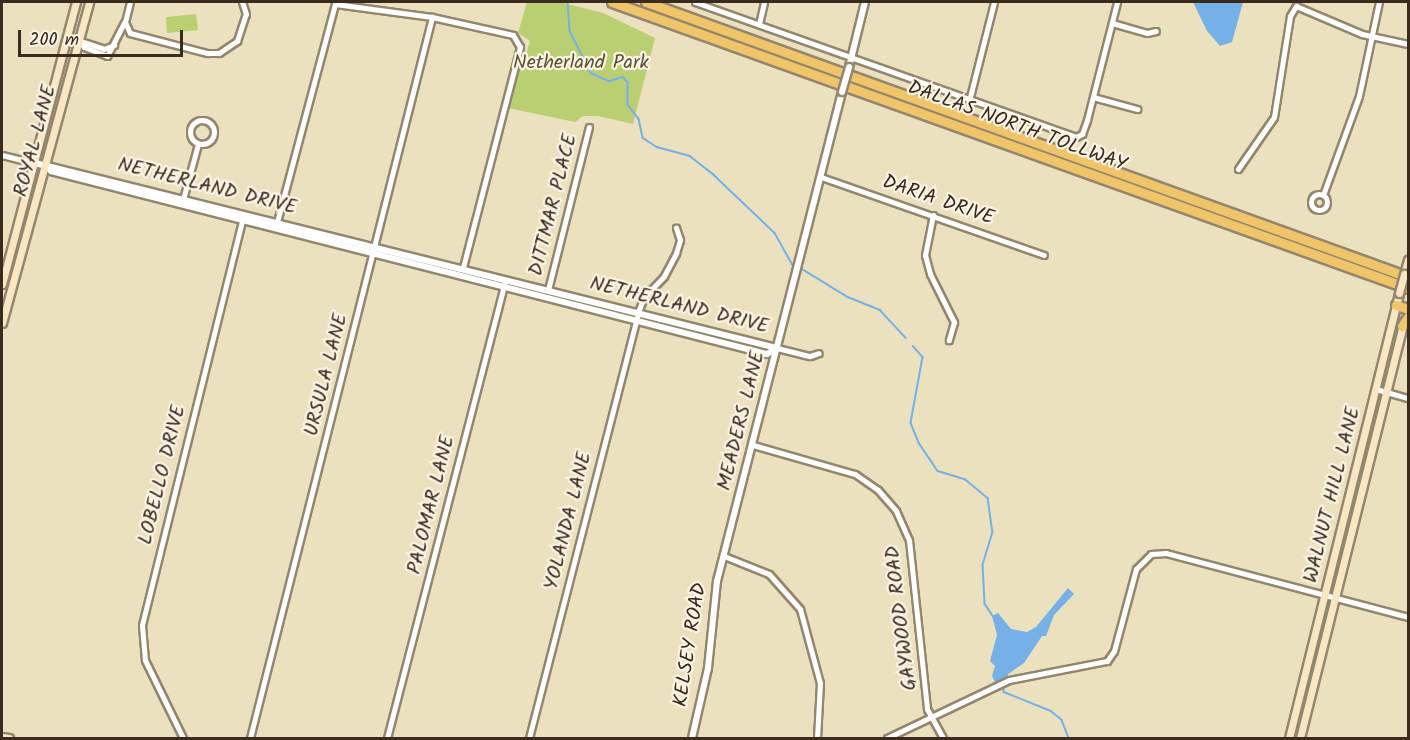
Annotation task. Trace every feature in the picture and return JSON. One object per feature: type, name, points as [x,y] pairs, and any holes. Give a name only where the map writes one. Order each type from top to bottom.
[{"type":"highway","name":"DALLAS NORTH TOLLWAY","points":[[612,2],[1408,288]]},
{"type":"highway","name":"DALLAS NORTH TOLLWAY","points":[[646,2],[1407,273]]},
{"type":"highway","points":[[1396,305],[1408,309],[1402,326]]},
{"type":"main road","name":"ROYAL LANE","points":[[2,284],[76,2]]},
{"type":"main road","name":"ROYAL LANE","points":[[2,322],[47,166],[89,2]]},
{"type":"main road","points":[[68,37],[80,41]]},
{"type":"main road","points":[[52,100],[63,105]]},
{"type":"main road","name":"WALNUT HILL LANE","points":[[1289,738],[1399,293],[1407,273],[1408,260]]},
{"type":"main road","points":[[6,266],[17,269]]},
{"type":"main road","name":"WALNUT HILL LANE","points":[[1300,738],[1337,598],[1402,326]]},
{"type":"main road","points":[[2,736],[9,738]]},
{"type":"street","points":[[80,41],[103,56],[109,55],[125,22],[130,2]]},
{"type":"street","points":[[125,22],[135,35],[219,52],[241,33],[246,14],[242,2]]},
{"type":"street","points":[[695,2],[969,101],[1076,137],[1082,134],[1117,2]]},
{"type":"street","points":[[759,24],[764,2]]},
{"type":"street","name":"MEADERS LANE","points":[[724,556],[865,2]]},
{"type":"street","points":[[969,101],[994,2]]},
{"type":"street","points":[[1323,195],[1359,96],[1374,38],[1379,2]]},
{"type":"street","points":[[277,222],[333,7],[339,3],[432,17],[513,35],[520,47],[464,268]]},
{"type":"street","points":[[1238,169],[1274,117],[1290,16],[1296,6],[1374,38],[1408,44]]},
{"type":"street","name":"URSULA LANE","points":[[250,738],[432,17]]},
{"type":"street","points":[[1112,23],[1147,33],[1156,31]]},
{"type":"street","points":[[1093,97],[1137,109]]},
{"type":"street","points":[[202,120],[210,123],[215,135],[211,142],[198,144],[191,138],[190,130],[194,123],[202,120]]},
{"type":"street","name":"DITTMAR PLACE","points":[[548,290],[589,128]]},
{"type":"street","points":[[182,201],[198,144]]},
{"type":"street","name":"NETHERLAND DRIVE","points":[[2,155],[47,166],[51,171],[309,233],[439,270],[548,290],[777,348]]},
{"type":"street","name":"DARIA DRIVE","points":[[821,177],[933,214],[1044,255]]},
{"type":"street","points":[[933,214],[925,255],[930,274],[954,322],[949,340]]},
{"type":"street","name":"NETHERLAND DRIVE","points":[[243,217],[277,222],[309,233]]},
{"type":"street","name":"LOBELLO DRIVE","points":[[183,738],[145,660],[142,625],[243,217]]},
{"type":"street","name":"YOLANDA LANE","points":[[529,738],[638,312],[644,297],[664,276],[676,253],[680,240],[676,228]]},
{"type":"street","name":"NETHERLAND DRIVE","points":[[374,250],[464,268],[504,283],[767,354],[777,348]]},
{"type":"street","points":[[439,270],[441,262]]},
{"type":"street","name":"PALOMAR LANE","points":[[387,738],[504,283]]},
{"type":"street","points":[[777,348],[810,356],[819,353]]},
{"type":"street","points":[[1376,389],[1408,398]]},
{"type":"street","name":"GAYWOOD ROAD","points":[[753,445],[855,474],[878,490],[896,511],[909,540],[930,718],[943,738]]},
{"type":"street","points":[[887,738],[1009,680],[1107,661],[1114,651],[1136,569],[1151,554],[1166,553],[1408,617]]},
{"type":"street","points":[[724,556],[769,574],[801,609],[821,693],[817,738]]},
{"type":"street","name":"KELSEY ROAD","points":[[692,738],[707,677],[711,615],[724,556]]},
{"type":"green space","name":"Netherland Park","points":[[527,2],[560,2],[603,13],[655,38],[633,124],[598,116],[583,116],[575,122],[508,108],[520,57],[527,51],[530,41],[518,33]]},
{"type":"green space","points":[[196,14],[198,30],[167,33],[166,17]]},
{"type":"water","points":[[1193,2],[1243,2],[1232,42],[1220,46],[1207,31]]},
{"type":"water","points":[[1068,588],[1074,594],[1054,615],[1046,636],[1042,636],[1024,663],[1008,674],[1007,687],[999,690],[992,676],[995,666],[990,661],[997,635],[992,616],[998,613],[1011,629],[1027,632],[1036,627]]},
{"type":"waterway","points":[[568,2],[570,31],[591,73],[609,81],[623,77],[628,82],[628,105],[639,119],[643,138],[657,147],[690,156],[714,175],[775,233],[793,266]]},
{"type":"waterway","points":[[802,269],[848,297],[880,310],[906,338]]},
{"type":"waterway","points":[[913,346],[923,357],[911,423],[919,443],[938,471],[965,479],[988,498],[993,532],[983,565],[985,604],[993,616]]},
{"type":"waterway","points":[[1004,687],[1004,692],[1051,711],[1062,720],[1069,738]]}]
